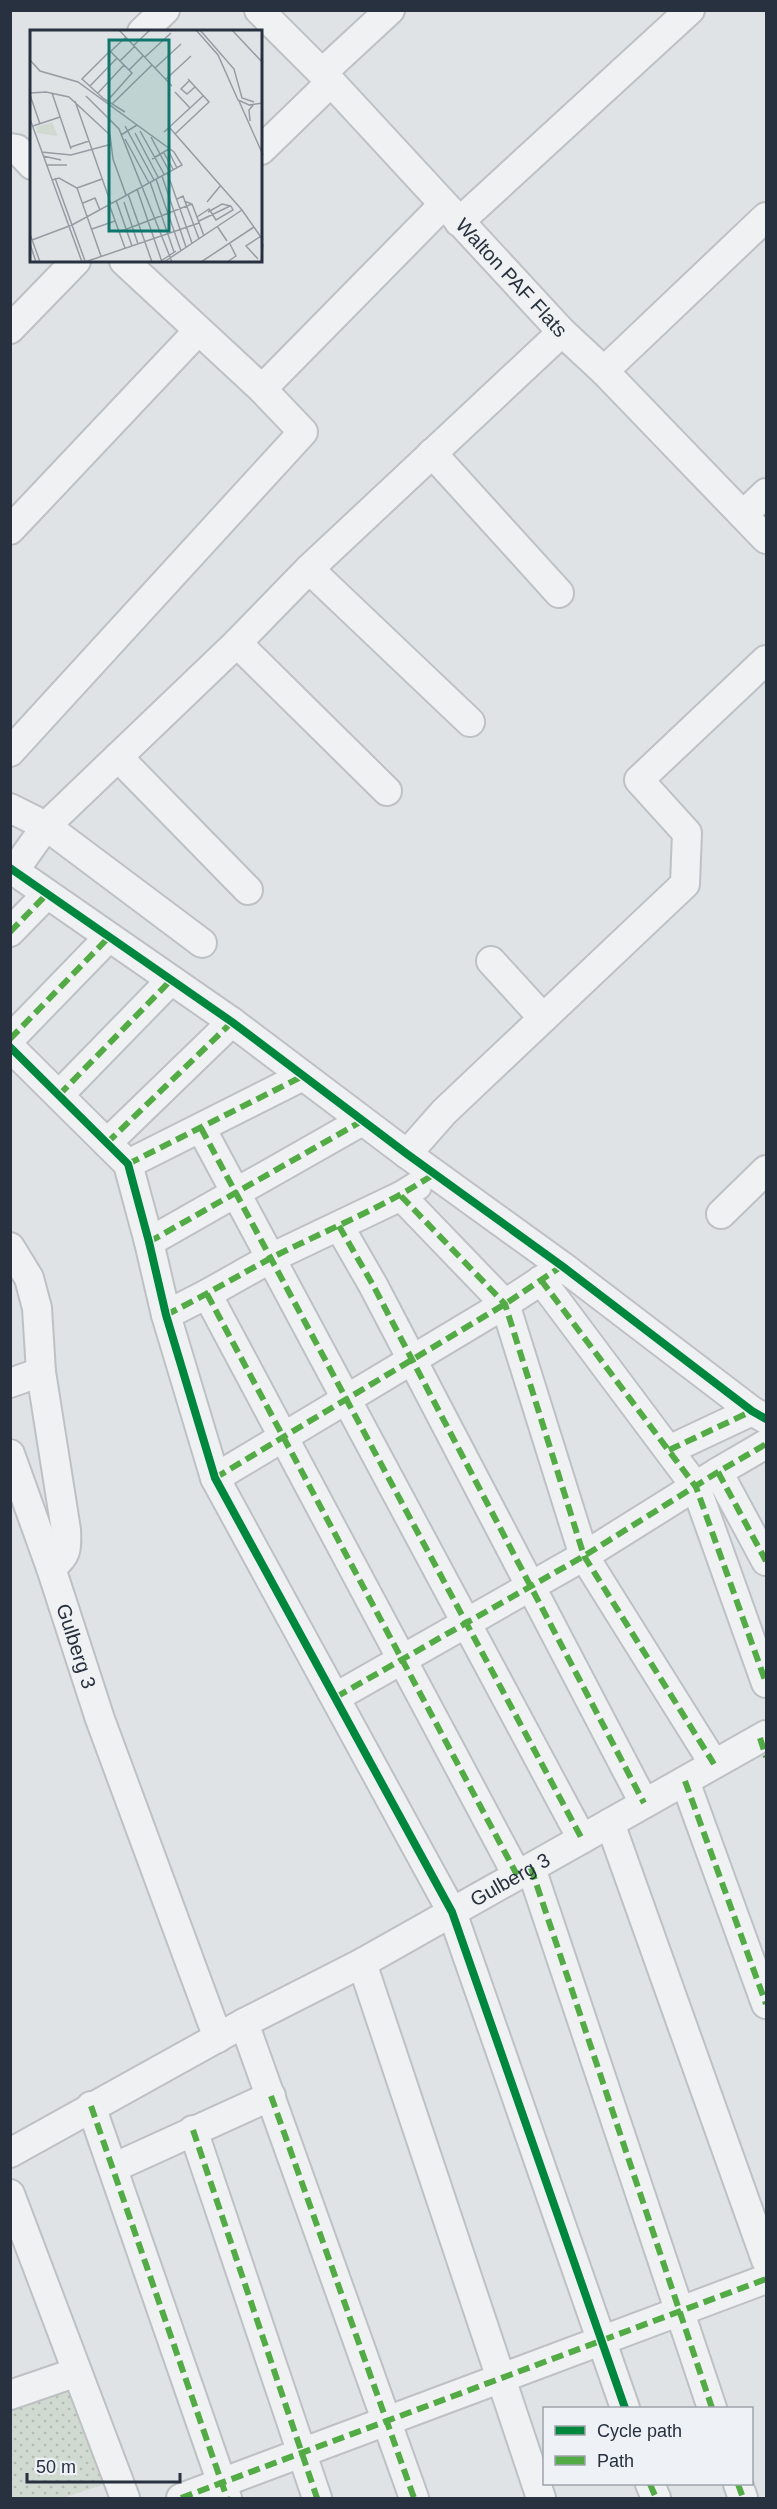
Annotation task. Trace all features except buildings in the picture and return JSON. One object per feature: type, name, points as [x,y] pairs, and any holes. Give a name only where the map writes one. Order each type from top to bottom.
[{"type":"street","points":[[144,30],[165,10]]},
{"type":"street","name":"Walton PAF Flats","points":[[259,10],[326,77],[562,332],[604,371],[766,539]]},
{"type":"street","points":[[262,149],[390,10]]},
{"type":"street","points":[[262,388],[451,214],[690,10]]},
{"type":"street","points":[[604,371],[766,217]]},
{"type":"street","points":[[10,329],[75,262]]},
{"type":"street","points":[[10,752],[303,432],[262,388],[198,331],[136,265]]},
{"type":"street","points":[[10,530],[198,331]]},
{"type":"street","points":[[562,332],[309,569],[237,643],[45,826],[12,869],[232,1022],[435,1174],[552,1273],[763,1434]]},
{"type":"street","points":[[432,453],[559,593]]},
{"type":"street","points":[[743,515],[766,493]]},
{"type":"street","points":[[309,569],[470,722]]},
{"type":"street","points":[[237,643],[387,791]]},
{"type":"street","points":[[407,1154],[444,1112],[685,884],[687,833],[639,780],[766,660]]},
{"type":"street","points":[[118,757],[248,890]]},
{"type":"street","points":[[10,808],[45,826],[202,943]]},
{"type":"street","points":[[10,932],[47,894]]},
{"type":"street","points":[[10,1039],[109,937]]},
{"type":"street","points":[[491,961],[543,1018]]},
{"type":"street","points":[[59,1095],[171,980]]},
{"type":"street","points":[[107,1143],[232,1022]]},
{"type":"street","points":[[10,1047],[128,1164],[166,1315],[216,1478],[452,1912],[623,2407]]},
{"type":"street","points":[[128,1164],[303,1076]]},
{"type":"street","points":[[149,1242],[362,1121]]},
{"type":"street","points":[[201,1128],[582,1839]]},
{"type":"street","points":[[721,1214],[766,1170]]},
{"type":"street","points":[[166,1315],[271,1258],[401,1196],[435,1174]]},
{"type":"street","points":[[401,1196],[505,1304],[584,1556],[714,1764]]},
{"type":"street","points":[[339,1226],[644,1803]]},
{"type":"street","points":[[10,1247],[29,1278],[37,1308],[41,1372],[66,1530],[63,1558],[51,1568]]},
{"type":"street","points":[[216,1478],[283,1436],[347,1401],[552,1273]]},
{"type":"street","points":[[552,1273],[669,1450],[707,1479],[766,1561]]},
{"type":"street","points":[[207,1294],[402,1660],[524,1872],[680,2312],[711,2407]]},
{"type":"street","points":[[10,1383],[41,1372]]},
{"type":"street","points":[[669,1450],[763,1434]]},
{"type":"street","points":[[336,1697],[584,1556],[707,1479],[763,1434]]},
{"type":"street","name":"Gulberg 3","points":[[10,1454],[51,1568],[100,1719],[218,2038]]},
{"type":"street","points":[[707,1479],[766,1683]]},
{"type":"street","name":"Gulberg 3","points":[[12,2146],[362,1963],[714,1764],[764,1743]]},
{"type":"street","points":[[684,1781],[766,2004]]},
{"type":"street","points":[[610,1823],[766,2260]]},
{"type":"street","points":[[362,1963],[541,2499]]},
{"type":"street","points":[[244,2023],[414,2499]]},
{"type":"street","points":[[113,2168],[271,2096]]},
{"type":"street","points":[[91,2106],[224,2491]]},
{"type":"street","points":[[193,2130],[318,2499]]},
{"type":"street","points":[[10,2194],[125,2499]]},
{"type":"street","points":[[181,2499],[224,2491],[302,2453],[766,2279]]},
{"type":"street","points":[[10,2395],[77,2372]]},
{"type":"street","points":[[650,2485],[656,2499]]},
{"type":"shaded area","points":[[72,2390],[105,2484],[63,2498],[11,2498],[10,2411]]},
{"type":"marked path","points":[[10,932],[47,894]]},
{"type":"marked path","points":[[10,1039],[109,937]]},
{"type":"marked path","points":[[59,1095],[171,980]]},
{"type":"marked path","points":[[107,1143],[232,1022]]},
{"type":"marked path","points":[[128,1164],[303,1076]]},
{"type":"marked path","points":[[149,1242],[362,1121]]},
{"type":"marked path","points":[[201,1128],[582,1839]]},
{"type":"marked path","points":[[166,1315],[271,1258],[395,1198],[434,1174]]},
{"type":"marked path","points":[[401,1196],[505,1304],[584,1556],[714,1764]]},
{"type":"marked path","points":[[339,1226],[373,1285],[644,1803]]},
{"type":"marked path","points":[[215,1478],[505,1304],[562,1266]]},
{"type":"marked path","points":[[541,1280],[696,1487],[766,1683]]},
{"type":"marked path","points":[[207,1294],[517,1875]]},
{"type":"marked path","points":[[669,1450],[752,1411]]},
{"type":"marked path","points":[[336,1697],[584,1556],[766,1444]]},
{"type":"marked path","points":[[718,1472],[766,1561]]},
{"type":"marked path","points":[[760,1738],[766,1757]]},
{"type":"marked path","points":[[685,1781],[766,2004]]},
{"type":"marked path","points":[[531,1868],[712,2407]]},
{"type":"marked path","points":[[271,2096],[414,2498]]},
{"type":"marked path","points":[[91,2106],[227,2498]]},
{"type":"marked path","points":[[193,2130],[317,2498]]},
{"type":"marked path","points":[[181,2498],[766,2279]]},
{"type":"marked path","points":[[650,2485],[656,2498]]},
{"type":"marked path","points":[[738,2485],[743,2498]]},
{"type":"cycle path","points":[[10,868],[232,1022],[407,1154],[562,1266],[752,1411],[766,1419]]},
{"type":"cycle path","points":[[10,1047],[128,1164],[166,1315],[215,1478],[452,1912],[625,2407]]}]
